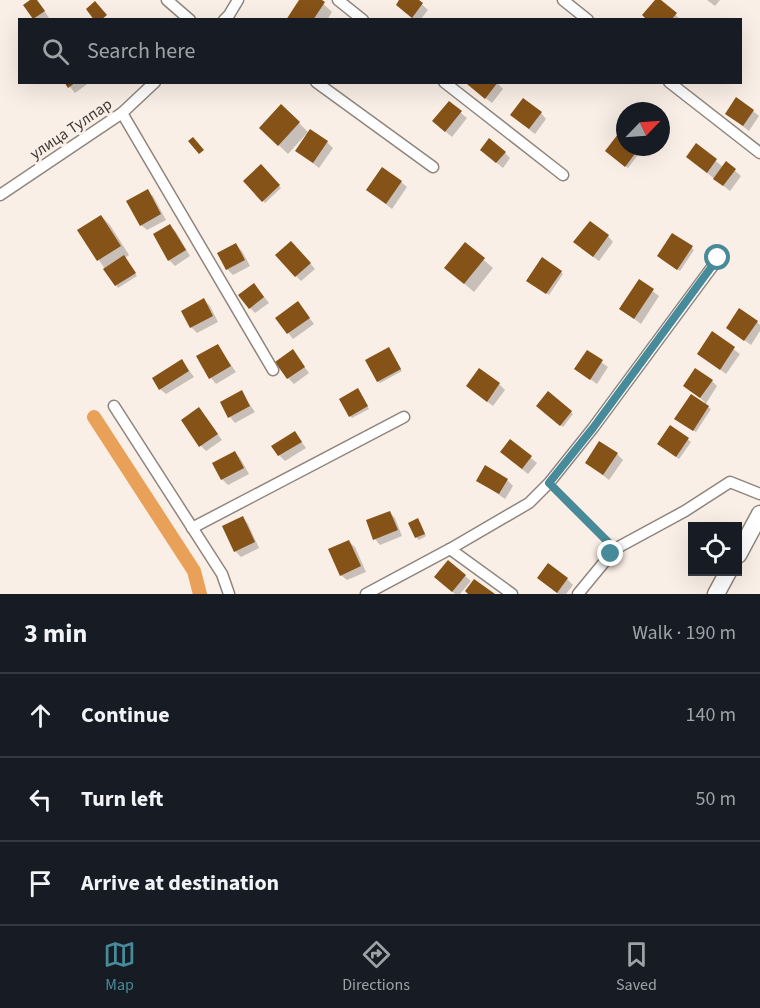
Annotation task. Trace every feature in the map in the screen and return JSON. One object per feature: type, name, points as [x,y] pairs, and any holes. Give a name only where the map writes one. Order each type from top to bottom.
[{"type":"main road","points":[[742,548],[760,514]]},
{"type":"main road","points":[[716,594],[726,576]]},
{"type":"street","points":[[167,0],[188,18]]},
{"type":"street","points":[[229,18],[238,0]]},
{"type":"street","points":[[338,0],[360,18]]},
{"type":"street","points":[[563,0],[586,18]]},
{"type":"street","name":"улица Тулпар","points":[[0,195],[122,113],[153,84]]},
{"type":"street","points":[[319,84],[433,167]]},
{"type":"street","points":[[447,84],[563,175]]},
{"type":"street","points":[[672,84],[760,153]]},
{"type":"street","points":[[122,113],[273,370]]},
{"type":"street","points":[[366,594],[450,549],[528,503],[549,483],[593,428],[718,258]]},
{"type":"street","points":[[114,406],[222,574],[229,594]]},
{"type":"street","points":[[192,528],[404,417]]},
{"type":"street","points":[[578,594],[615,549],[685,511],[730,482],[760,494]]},
{"type":"street","points":[[450,549],[512,594]]},
{"type":"lane","points":[[549,483],[615,549]]},
{"type":"building","points":[[30,0],[37,0],[45,11],[32,18],[23,5]]},
{"type":"building","points":[[299,0],[325,2],[314,18],[287,18]]},
{"type":"building","points":[[399,0],[419,0],[423,3],[412,18],[396,5]]},
{"type":"building","points":[[655,0],[661,0],[677,13],[673,18],[645,18],[642,15]]},
{"type":"building","points":[[95,1],[107,15],[103,18],[93,18],[86,9]]},
{"type":"building","points":[[467,84],[496,84],[485,99]]},
{"type":"building","points":[[736,97],[754,110],[743,126],[725,114]]},
{"type":"building","points":[[523,98],[542,112],[529,129],[510,115]]},
{"type":"building","points":[[449,101],[462,111],[445,132],[432,121]]},
{"type":"building","points":[[281,104],[300,122],[278,146],[259,128]]},
{"type":"building","points":[[310,129],[328,141],[313,163],[295,151]]},
{"type":"building","points":[[193,137],[204,150],[199,154],[188,141]]},
{"type":"building","points":[[616,137],[616,156],[633,156],[625,167],[605,151]]},
{"type":"building","points":[[489,138],[506,152],[496,163],[480,150]]},
{"type":"building","points":[[696,143],[717,159],[707,173],[686,157]]},
{"type":"building","points":[[726,161],[736,169],[723,186],[713,179]]},
{"type":"building","points":[[261,164],[280,185],[262,202],[243,181]]},
{"type":"building","points":[[382,167],[402,181],[386,204],[366,190]]},
{"type":"building","points":[[148,189],[161,214],[140,226],[126,201]]},
{"type":"building","points":[[101,215],[121,246],[97,261],[77,230]]},
{"type":"building","points":[[590,221],[609,235],[593,257],[573,242]]},
{"type":"building","points":[[170,224],[186,250],[168,261],[153,234]]},
{"type":"building","points":[[672,233],[693,246],[677,270],[657,256]]},
{"type":"building","points":[[291,241],[311,263],[295,277],[275,255]]},
{"type":"building","points":[[465,242],[485,258],[464,284],[444,268]]},
{"type":"building","points":[[236,243],[245,260],[226,270],[217,253]]},
{"type":"building","points":[[124,255],[136,273],[115,286],[103,269]]},
{"type":"building","points":[[542,257],[562,271],[546,294],[526,281]]},
{"type":"building","points":[[639,279],[654,289],[634,319],[619,309]]},
{"type":"building","points":[[254,283],[264,297],[249,309],[238,295]]},
{"type":"building","points":[[204,298],[213,316],[190,328],[181,311]]},
{"type":"building","points":[[298,301],[310,318],[287,334],[275,318]]},
{"type":"building","points":[[739,308],[758,321],[744,341],[726,328]]},
{"type":"building","points":[[712,331],[735,347],[720,370],[697,354]]},
{"type":"building","points":[[218,344],[231,366],[209,379],[196,356]]},
{"type":"building","points":[[389,347],[401,369],[377,382],[365,360]]},
{"type":"building","points":[[293,349],[305,367],[287,379],[275,362]]},
{"type":"building","points":[[587,350],[603,360],[590,380],[574,369]]},
{"type":"building","points":[[182,359],[189,371],[159,390],[152,378]]},
{"type":"building","points":[[479,368],[500,383],[487,402],[466,386]]},
{"type":"building","points":[[695,368],[713,380],[700,398],[683,386]]},
{"type":"building","points":[[358,388],[368,406],[349,417],[339,399]]},
{"type":"building","points":[[242,390],[250,406],[228,418],[220,402]]},
{"type":"building","points":[[548,391],[572,411],[560,426],[536,406]]},
{"type":"building","points":[[691,394],[709,406],[693,431],[674,419]]},
{"type":"building","points":[[199,407],[218,434],[199,447],[181,420]]},
{"type":"building","points":[[670,425],[689,438],[676,457],[657,444]]},
{"type":"building","points":[[295,431],[302,442],[278,456],[271,446]]},
{"type":"building","points":[[510,439],[532,456],[522,469],[500,452]]},
{"type":"building","points":[[599,441],[618,453],[603,475],[585,463]]},
{"type":"building","points":[[235,451],[244,468],[221,480],[212,463]]},
{"type":"building","points":[[485,465],[508,479],[499,494],[476,481]]},
{"type":"building","points":[[390,511],[398,530],[373,540],[366,520]]},
{"type":"building","points":[[243,516],[255,542],[234,552],[222,526]]},
{"type":"building","points":[[418,518],[425,534],[415,538],[408,523]]},
{"type":"building","points":[[349,540],[361,566],[340,576],[328,549]]},
{"type":"building","points":[[448,560],[466,575],[452,592],[434,577]]},
{"type":"building","points":[[548,563],[568,578],[557,593],[537,578]]},
{"type":"building","points":[[474,579],[495,594],[468,594],[465,591]]},
{"type":"waterway","points":[[94,417],[194,571],[200,594]]},
{"type":"route","points":[[611,554],[615,549],[549,483],[593,428],[718,258]]}]
